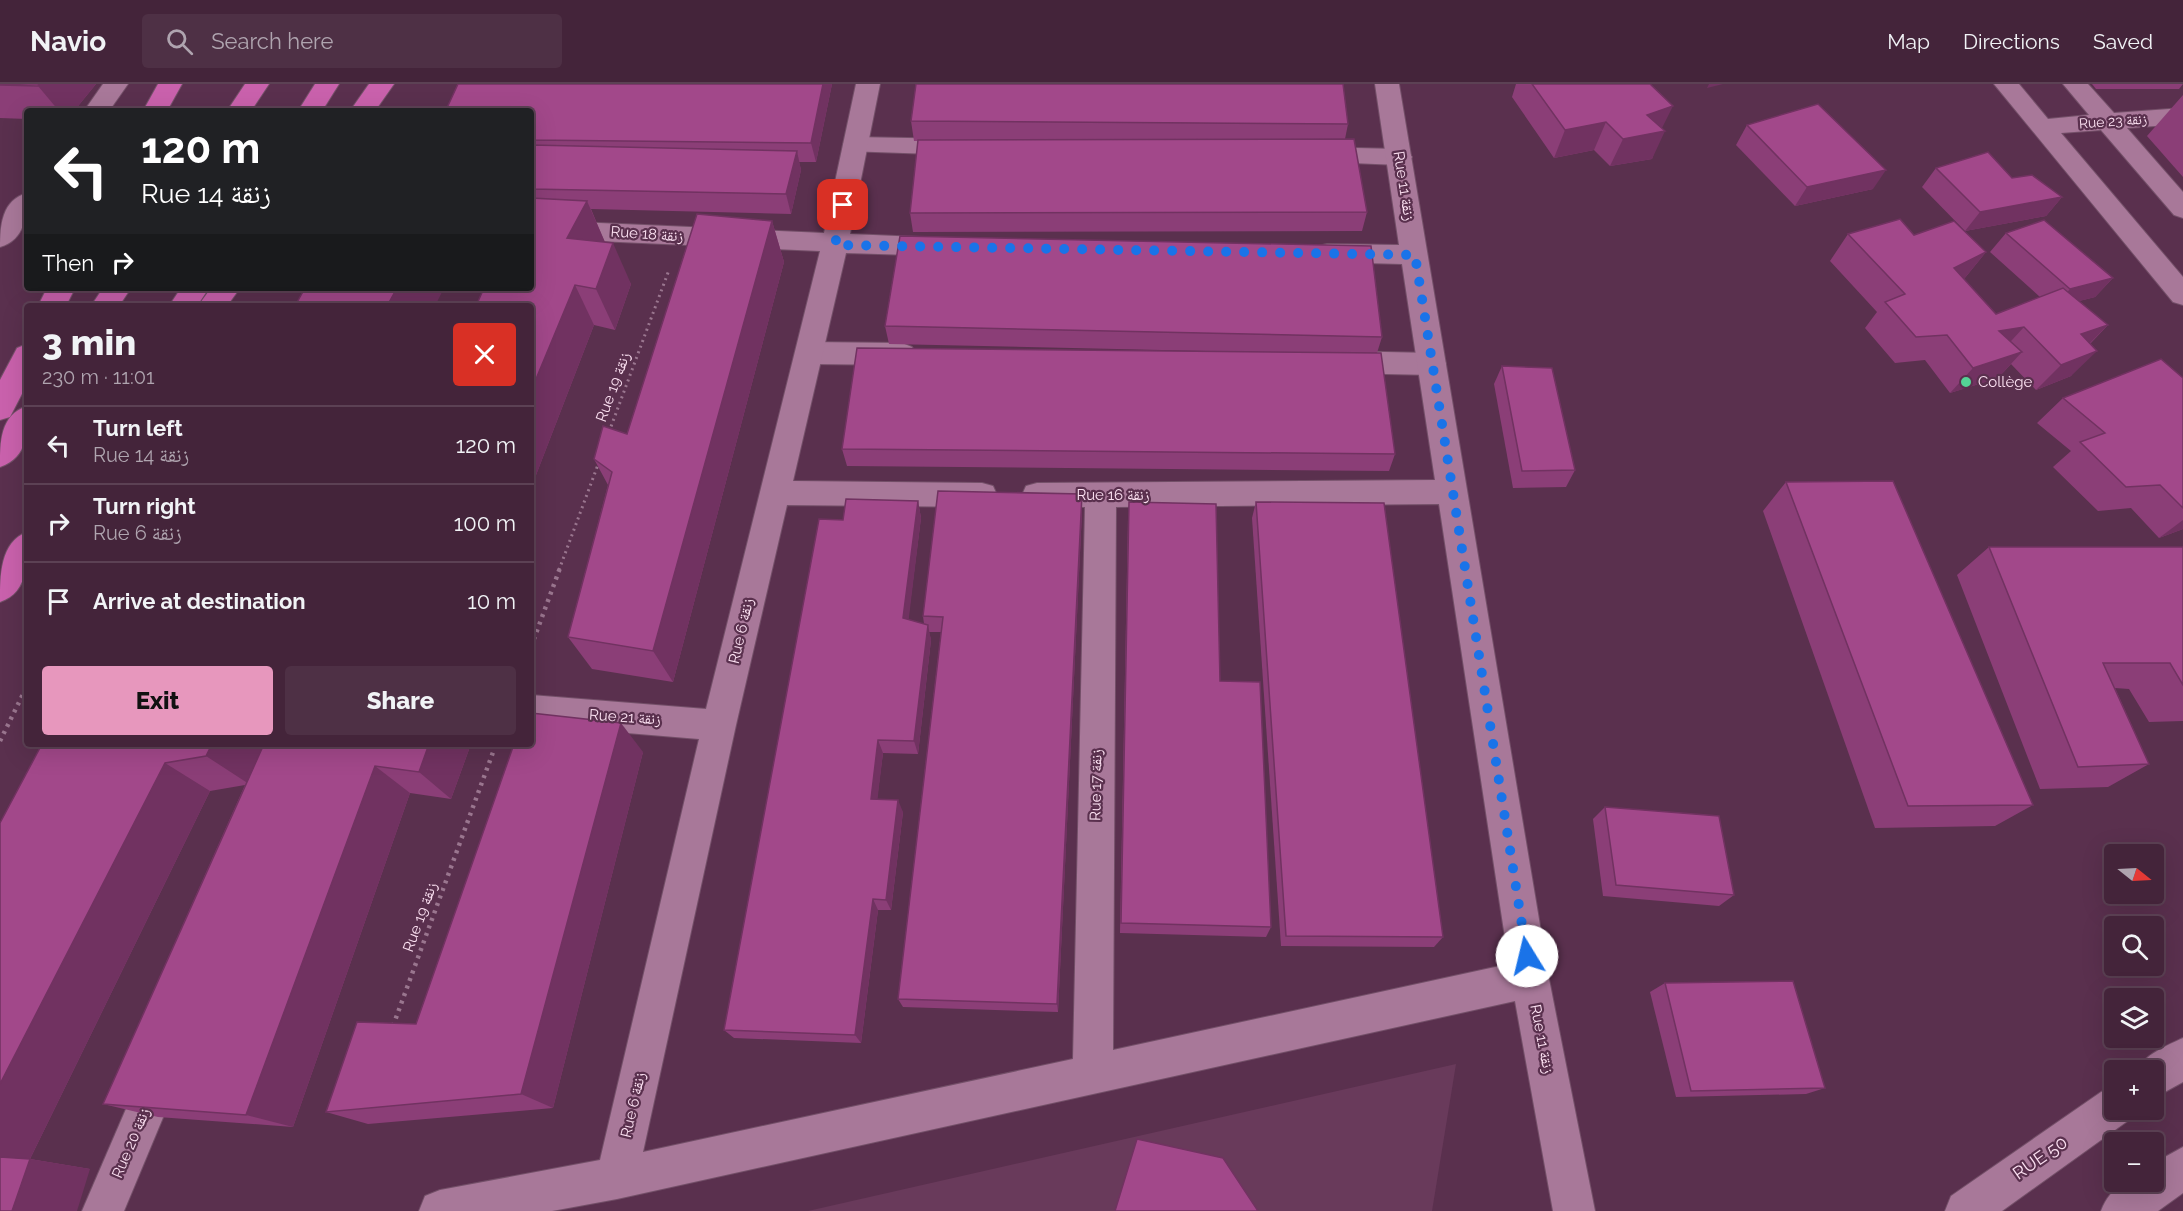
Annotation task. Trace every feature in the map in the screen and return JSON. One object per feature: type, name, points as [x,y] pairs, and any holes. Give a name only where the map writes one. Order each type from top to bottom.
[{"type":"highway","points":[[157,108],[170,84]]},
{"type":"highway","points":[[241,108],[257,84]]},
{"type":"highway","points":[[312,108],[327,84]]},
{"type":"highway","points":[[364,108],[382,84]]},
{"type":"highway","points":[[214,303],[224,291]]},
{"type":"highway","points":[[0,409],[24,361]]},
{"type":"highway","points":[[0,455],[24,421]]},
{"type":"highway","points":[[0,589],[24,551]]},
{"type":"street","points":[[98,108],[116,84]]},
{"type":"street","name":"Rue 6 زنقة","points":[[616,1178],[719,725],[835,245],[868,84]]},
{"type":"street","name":"Rue 11 زنقة","points":[[1387,84],[1530,979],[1574,1211]]},
{"type":"street","points":[[2006,84],[2183,295]]},
{"type":"street","points":[[2075,84],[2183,208]]},
{"type":"street","name":"Rue 23 زنقة","points":[[2042,127],[2183,116]]},
{"type":"street","points":[[855,145],[985,148]]},
{"type":"street","points":[[1293,154],[1399,157]]},
{"type":"street","points":[[1,237],[24,206]]},
{"type":"street","name":"Rue 18 زنقة","points":[[534,229],[835,245],[965,247]]},
{"type":"street","points":[[1297,253],[1415,255]]},
{"type":"street","points":[[809,353],[929,355]]},
{"type":"street","points":[[1312,362],[1432,364]]},
{"type":"street","name":"Rue 16 زنقة","points":[[774,493],[1101,495],[1452,492]]},
{"type":"street","name":"Rue 17 زنقة","points":[[1093,1075],[1101,495]]},
{"type":"street","name":"Rue 21 زنقة","points":[[534,710],[719,725]]},
{"type":"street","points":[[440,1211],[616,1178],[1530,979]]},
{"type":"street","name":"Rue 20 زنقة","points":[[103,1211],[176,1037]]},
{"type":"street","points":[[2164,1071],[2183,1058]]},
{"type":"street","name":"RUE 50","points":[[1975,1208],[2104,1114]]},
{"type":"street","points":[[2122,1211],[2183,1168]]},
{"type":"path","name":"Rue 19 زنقة","points":[[608,436],[681,236]]},
{"type":"path","points":[[534,639],[600,458]]},
{"type":"path","points":[[0,741],[24,692]]},
{"type":"path","name":"Rue 19 زنقة","points":[[391,1031],[495,747]]},
{"type":"shaded area","points":[[1456,1064],[1432,1211],[808,1211]]},
{"type":"building","points":[[0,84],[39,84],[38,86]]},
{"type":"building","points":[[458,84],[823,84],[811,143],[534,140],[534,108],[447,108]]},
{"type":"building","points":[[916,84],[1343,84],[1348,124],[911,121]]},
{"type":"building","points":[[1532,84],[1650,84],[1673,106],[1647,115],[1665,131],[1623,139],[1606,122],[1565,130]]},
{"type":"building","points":[[1818,104],[1886,170],[1807,187],[1747,125]]},
{"type":"building","points":[[1354,139],[1367,212],[910,213],[918,140]]},
{"type":"building","points":[[534,145],[797,151],[786,194],[534,189]]},
{"type":"building","points":[[1988,152],[2012,178],[2032,175],[2062,197],[1980,212],[1936,168]]},
{"type":"building","points":[[534,198],[587,201],[567,238],[613,243],[596,289],[575,285],[534,384],[534,303],[477,303],[483,291],[534,291]]},
{"type":"building","points":[[697,214],[772,221],[653,651],[568,637],[612,472],[594,459],[603,426],[627,434]]},
{"type":"building","points":[[1900,219],[1914,235],[1954,221],[1986,252],[1954,268],[1996,314],[2063,288],[2108,325],[2081,334],[2097,351],[2061,365],[2024,327],[1999,331],[2022,352],[1973,368],[1947,335],[1916,337],[1885,302],[1905,294],[1848,234]]},
{"type":"building","points":[[2044,220],[2113,278],[2070,289],[2006,233]]},
{"type":"building","points":[[900,236],[1371,246],[1382,337],[885,326]]},
{"type":"building","points":[[303,291],[395,291],[389,303],[297,303]]},
{"type":"building","points":[[857,348],[1381,353],[1395,454],[842,449]]},
{"type":"building","points":[[2161,359],[2183,378],[2183,508],[2160,485],[2126,487],[2080,442],[2105,433],[2063,398]]},
{"type":"building","points":[[1502,366],[1552,368],[1575,470],[1522,471]]},
{"type":"building","points":[[1893,481],[2033,805],[1908,806],[1786,482]]},
{"type":"building","points":[[938,491],[1082,494],[1057,1004],[898,999],[943,617],[923,616]]},
{"type":"building","points":[[846,499],[918,501],[903,618],[928,625],[914,741],[878,740],[871,799],[898,800],[886,900],[873,899],[855,1035],[724,1030],[819,519],[843,520]]},
{"type":"building","points":[[1129,502],[1216,504],[1220,681],[1260,682],[1271,927],[1121,923]]},
{"type":"building","points":[[1256,502],[1384,503],[1443,937],[1286,936]]},
{"type":"building","points":[[1989,547],[2183,547],[2183,685],[2170,663],[2103,663],[2149,764],[2078,767]]},
{"type":"building","points":[[534,713],[621,723],[521,1094],[326,1112],[357,1022],[416,1024],[513,747],[534,747]]},
{"type":"building","points":[[40,747],[210,747],[206,756],[165,763],[0,1084],[0,823]]},
{"type":"building","points":[[263,747],[428,747],[419,772],[375,766],[246,1115],[103,1104]]},
{"type":"building","points":[[1605,807],[1719,816],[1734,895],[1616,885]]},
{"type":"building","points":[[1793,981],[1825,1088],[1691,1091],[1665,983]]},
{"type":"building","points":[[1137,1139],[1223,1158],[1258,1211],[1115,1211]]},
{"type":"building","points":[[0,1157],[30,1159],[12,1211],[0,1211]]},
{"type":"place","name":"Collège","points":[[1966,382]]},
{"type":"route","points":[[843,205],[835,245],[1415,255],[1527,956]]}]
